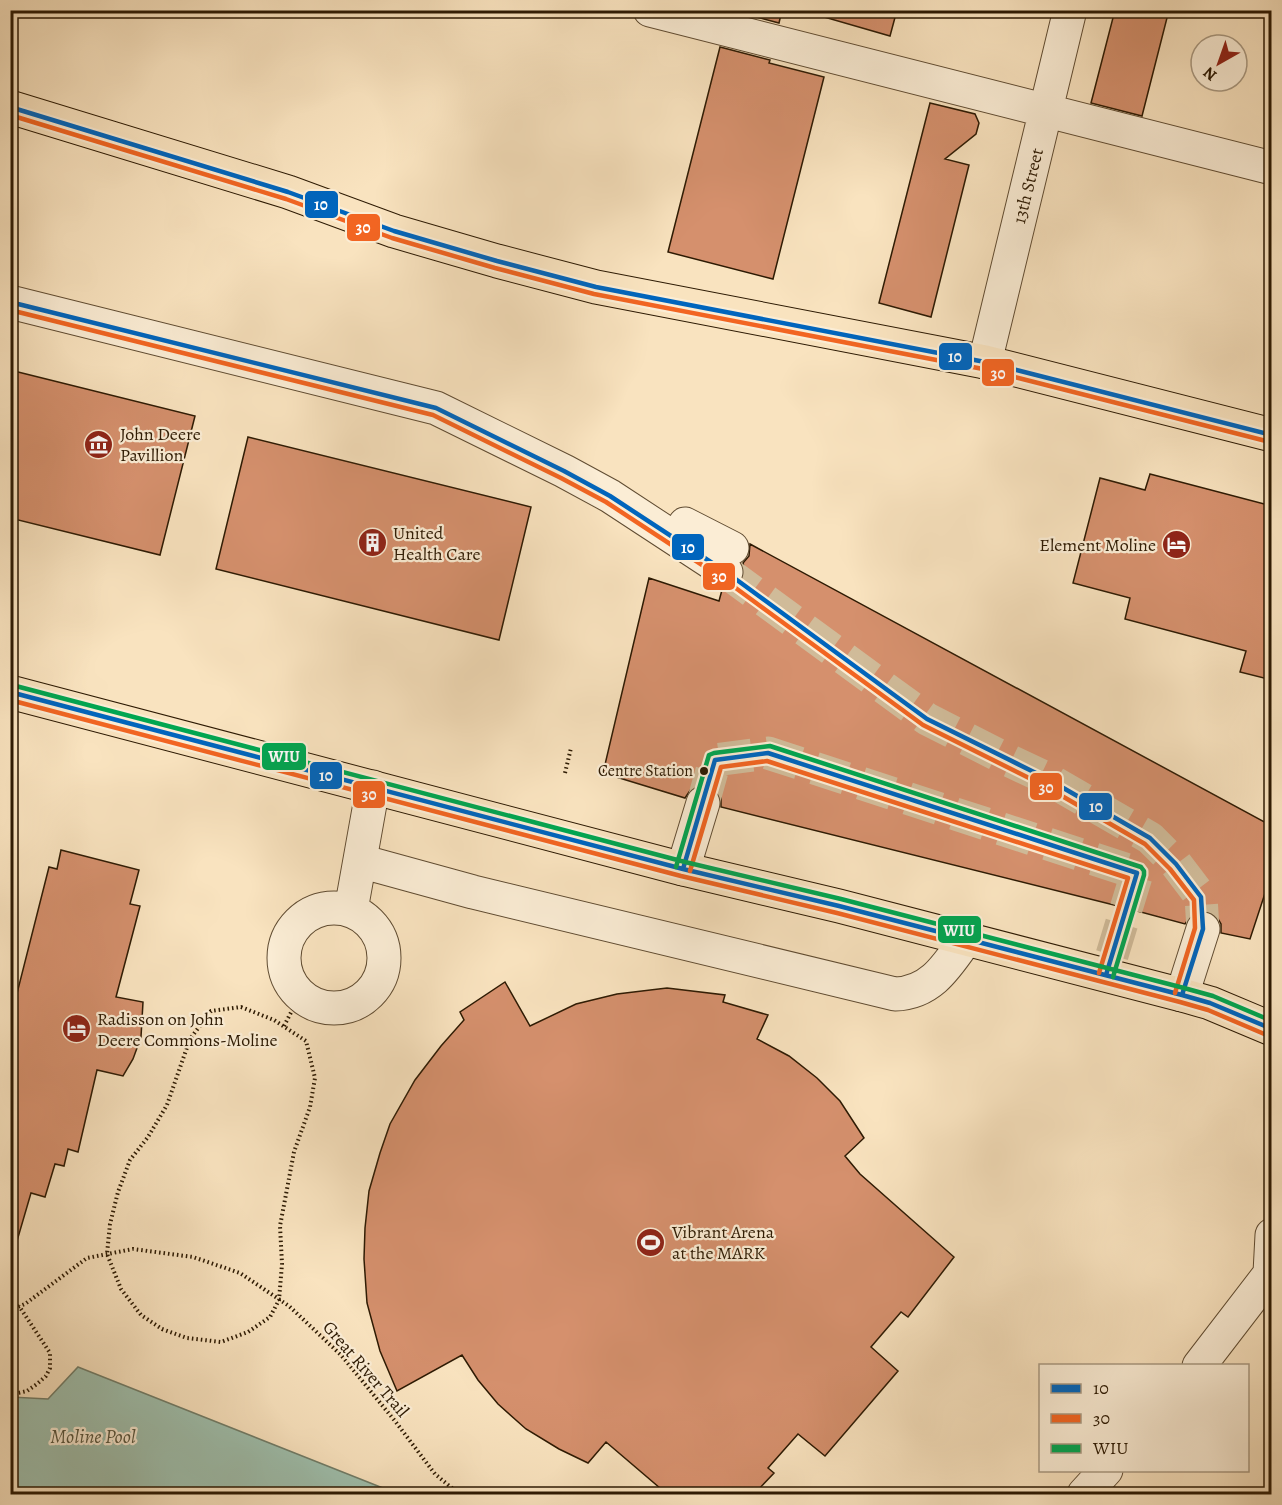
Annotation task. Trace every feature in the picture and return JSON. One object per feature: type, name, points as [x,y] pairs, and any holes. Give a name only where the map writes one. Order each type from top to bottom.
[{"type":"main road","points":[[10,107],[288,192],[394,231],[530,270],[596,287],[985,362],[1272,435]]},
{"type":"main road","points":[[10,692],[683,869],[839,906],[1182,995],[1210,1003],[1272,1029]]},
{"type":"street","points":[[650,10],[1272,168]]},
{"type":"street","name":"13th Street","points":[[985,362],[1070,10]]},
{"type":"street","points":[[10,302],[436,408],[564,471],[729,560]]},
{"type":"street","points":[[351,910],[373,787]]},
{"type":"street","points":[[683,869],[703,803]]},
{"type":"street","points":[[360,861],[473,892],[895,994],[908,994],[934,980],[946,968],[966,939]]},
{"type":"street","points":[[333,907],[351,910],[366,919],[377,931],[384,948],[382,974],[374,989],[361,1000],[345,1007],[324,1007],[300,995],[290,981],[284,964],[285,946],[295,925],[308,914],[333,907]]},
{"type":"street","points":[[1182,995],[1203,929]]},
{"type":"street","points":[[1199,1364],[1271,1272],[1272,1235]]},
{"type":"street","points":[[1084,1494],[1104,1472]]},
{"type":"path","points":[[565,773],[571,748]]},
{"type":"path","points":[[284,1026],[300,995]]},
{"type":"path","points":[[241,1007],[274,1020],[306,1041],[315,1078],[310,1107],[294,1152],[279,1226],[282,1264],[279,1300],[270,1317],[248,1332],[221,1342],[187,1338],[162,1329],[141,1314],[121,1289],[107,1254],[110,1224],[118,1192],[130,1160],[148,1137],[167,1105],[189,1039],[211,1011],[241,1007]]},
{"type":"path","name":"Great River Trail","points":[[10,1310],[25,1304],[87,1258],[107,1254],[133,1250],[193,1257],[240,1273],[289,1306],[340,1355],[395,1421],[435,1474],[459,1494]]},
{"type":"path","points":[[10,1390],[18,1393],[27,1391],[38,1384],[50,1368],[50,1353],[19,1306]]},
{"type":"water","name":"Moline Pool","points":[[78,1367],[398,1494],[11,1494],[11,1397],[48,1399]]},
{"type":"building","points":[[730,10],[782,10],[779,23]]},
{"type":"building","points":[[825,10],[897,10],[890,36],[824,17]]},
{"type":"building","points":[[1115,10],[1169,10],[1142,116],[1091,103]]},
{"type":"building","points":[[720,47],[824,77],[773,279],[668,252]]},
{"type":"building","points":[[930,103],[975,114],[979,123],[976,134],[945,159],[969,165],[931,317],[879,303]]},
{"type":"building","name":"John Deere Pavillion","points":[[10,370],[195,416],[160,555],[10,518]]},
{"type":"building","name":"United Health Care","points":[[248,437],[531,507],[499,640],[216,569]]},
{"type":"building","name":"Element Moline","points":[[1150,474],[1272,506],[1272,680],[1240,672],[1246,651],[1125,619],[1130,598],[1073,583],[1100,478],[1145,490]]},
{"type":"building","points":[[750,544],[1272,826],[1272,872],[1250,939],[1221,933],[1221,924],[1217,917],[1208,911],[1200,911],[1191,915],[1185,924],[721,807],[721,798],[717,791],[708,785],[699,785],[691,789],[685,798],[603,773],[649,578],[719,601],[722,590],[734,589],[742,582],[745,572],[743,563],[749,556]]},
{"type":"building","name":"Radisson on John Deere Commons-Moline","points":[[61,850],[139,870],[130,904],[140,906],[116,997],[143,1002],[141,1037],[133,1059],[123,1076],[97,1070],[78,1152],[68,1149],[64,1166],[55,1164],[45,1197],[31,1193],[17,1241],[10,1240],[10,1021],[49,867],[57,869]]},
{"type":"building","name":"Vibrant Arena at the MARK","points":[[505,982],[530,1026],[576,1004],[617,994],[667,988],[725,995],[723,1002],[768,1015],[757,1039],[789,1056],[817,1078],[840,1101],[864,1138],[845,1156],[860,1174],[954,1257],[908,1317],[901,1312],[871,1347],[898,1371],[825,1456],[798,1434],[768,1468],[774,1473],[754,1494],[667,1494],[606,1442],[588,1463],[526,1429],[498,1404],[478,1380],[462,1355],[397,1391],[380,1351],[367,1303],[364,1259],[369,1191],[390,1124],[415,1080],[464,1020],[460,1012]]},
{"type":"tunnel","points":[[726,572],[927,719],[1046,778],[1150,838],[1176,864],[1201,897],[1203,929]]},
{"type":"tunnel","points":[[703,803],[715,760],[768,753],[1137,873],[1106,975]]},
{"type":"transit line","name":"10","points":[[10,107],[288,192],[394,231],[596,287],[985,362],[1272,435]]},
{"type":"transit line","name":"30","points":[[10,115],[286,199],[392,238],[594,294],[983,369],[1270,442]]},
{"type":"transit line","name":"10","points":[[10,302],[436,408],[610,496],[726,572],[927,719],[1046,778],[1150,838],[1176,864],[1201,897],[1203,929],[1182,995]]},
{"type":"transit line","name":"30","points":[[10,310],[433,415],[606,502],[722,578],[923,725],[1043,785],[1145,844],[1170,869],[1194,900],[1195,928],[1175,993]]},
{"type":"transit line","name":"WIU","points":[[12,685],[685,862],[841,899],[1184,988],[1213,996],[1272,1021]]},
{"type":"transit line","name":"10","points":[[10,692],[683,869],[839,906],[1182,995],[1210,1003],[1272,1029]]},
{"type":"transit line","name":"30","points":[[10,700],[681,876],[837,913],[1180,1002],[1208,1010],[1269,1036]]},
{"type":"transit line","name":"WIU","points":[[676,867],[709,755],[770,746],[1141,867],[1144,875],[1113,977]]},
{"type":"transit line","name":"10","points":[[683,869],[715,760],[768,753],[1137,873],[1106,975]]},
{"type":"transit line","name":"30","points":[[690,871],[721,767],[767,761],[1128,878],[1099,973]]},
{"type":"place","name":"John Deere Pavillion","points":[[99,444]]},
{"type":"place","name":"United Health Care","points":[[372,543]]},
{"type":"place","name":"Element Moline","points":[[1177,545]]},
{"type":"place","name":"Centre Station","points":[[704,771]]},
{"type":"place","name":"Radisson on John Deere Commons-Moline","points":[[76,1029]]},
{"type":"place","name":"Vibrant Arena at the MARK","points":[[651,1242]]}]
